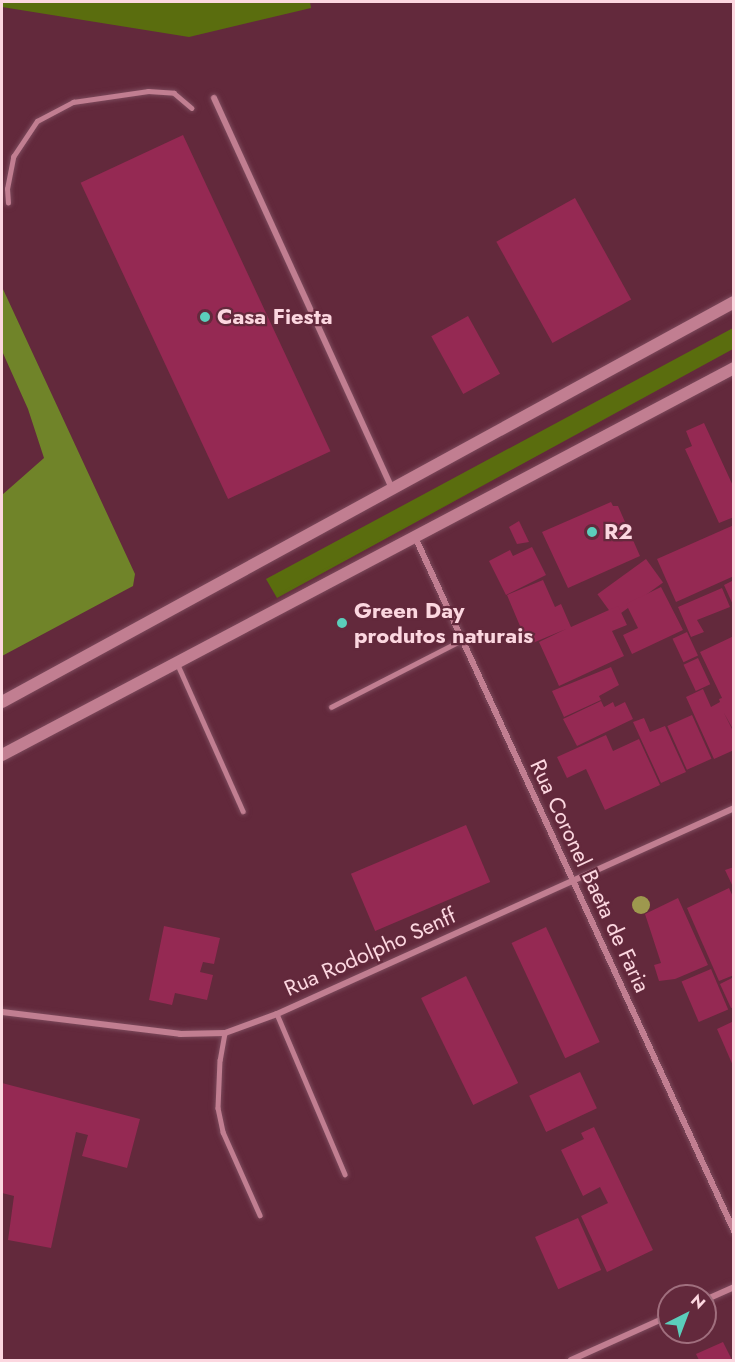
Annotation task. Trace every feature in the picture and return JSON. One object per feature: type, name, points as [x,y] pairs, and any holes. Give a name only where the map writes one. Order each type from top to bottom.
[{"type":"main road","points":[[2,702],[734,302]]},
{"type":"main road","points":[[2,755],[734,368]]},
{"type":"street","points":[[214,98],[392,488]]},
{"type":"street","name":"Rua Coronel Baeta de Faria","points":[[414,537],[734,1231]]},
{"type":"street","name":"Rua Rodolpho Senff","points":[[2,1012],[180,1034],[225,1033],[277,1014],[734,808]]},
{"type":"street","points":[[717,1295],[734,1287]]},
{"type":"street","points":[[571,1360],[657,1321]]},
{"type":"lane","points":[[8,203],[7,189],[13,157],[37,121],[73,102],[148,91],[174,93],[192,108]]},
{"type":"lane","points":[[331,707],[462,640]]},
{"type":"lane","points":[[177,662],[243,811]]},
{"type":"lane","points":[[277,1014],[345,1174]]},
{"type":"lane","points":[[225,1033],[220,1060],[218,1108],[223,1132],[260,1215]]},
{"type":"green space","points":[[2,2],[310,2],[311,8],[189,37],[2,7]]},
{"type":"green space","points":[[2,287],[135,574],[133,586],[2,656],[2,495],[44,458],[28,409],[2,351]]},
{"type":"green space","points":[[733,328],[733,349],[277,598],[266,579]]},
{"type":"building","name":"Casa Fiesta","points":[[183,135],[330,451],[228,499],[81,183]]},
{"type":"building","points":[[575,198],[631,299],[553,343],[496,242]]},
{"type":"building","points":[[468,316],[500,374],[463,394],[431,336]]},
{"type":"building","points":[[704,423],[734,488],[734,517],[719,523],[685,449],[692,446],[686,431]]},
{"type":"building","points":[[611,502],[613,506],[618,506],[640,556],[568,588],[542,532]]},
{"type":"building","points":[[519,521],[529,542],[517,544],[509,527]]},
{"type":"building","points":[[734,525],[734,576],[676,602],[657,559]]},
{"type":"building","points":[[532,547],[546,575],[506,595],[489,561],[510,550],[513,556]]},
{"type":"building","points":[[646,559],[663,582],[615,618],[597,594]]},
{"type":"building","points":[[543,580],[555,607],[561,604],[571,627],[618,606],[627,625],[612,631],[624,656],[559,686],[539,642],[566,629],[528,645],[507,595]]},
{"type":"building","points":[[734,580],[734,607],[724,585]]},
{"type":"building","points":[[661,587],[683,630],[632,654],[623,635],[638,628],[626,604]]},
{"type":"building","points":[[722,588],[730,607],[697,620],[704,632],[691,637],[678,607]]},
{"type":"building","points":[[687,632],[698,656],[683,662],[672,639]]},
{"type":"building","points":[[734,636],[734,731],[724,713],[734,733],[734,750],[714,759],[686,697],[703,689],[711,707],[720,702],[719,699],[722,698],[700,652]]},
{"type":"building","points":[[698,658],[710,684],[696,691],[683,665]]},
{"type":"building","points":[[611,667],[619,685],[599,696],[601,700],[564,717],[552,691]]},
{"type":"building","points":[[601,701],[604,707],[613,702],[615,707],[625,702],[633,719],[577,746],[563,719]]},
{"type":"building","points":[[692,715],[712,759],[687,770],[667,726]]},
{"type":"building","points":[[644,718],[650,732],[665,726],[686,772],[661,783],[633,722]]},
{"type":"building","points":[[606,735],[613,751],[639,739],[660,785],[605,810],[586,769],[567,778],[557,757]]},
{"type":"building","points":[[466,825],[490,882],[375,931],[351,874]]},
{"type":"building","points":[[734,867],[734,889],[725,870]]},
{"type":"building","points":[[729,888],[734,899],[734,975],[719,981],[687,908]]},
{"type":"building","points":[[678,898],[708,965],[675,979],[659,981],[654,965],[661,963],[645,914]]},
{"type":"building","points":[[164,926],[220,938],[214,964],[203,962],[200,972],[213,975],[207,1000],[175,993],[172,1005],[149,1000]]},
{"type":"building","points":[[546,927],[600,1042],[565,1058],[512,943]]},
{"type":"building","points":[[711,969],[728,1010],[699,1022],[682,982]]},
{"type":"building","points":[[466,976],[518,1083],[473,1105],[421,998]]},
{"type":"building","points":[[734,977],[734,1007],[731,1008],[720,984]]},
{"type":"building","points":[[734,1021],[734,1068],[717,1029]]},
{"type":"building","points":[[580,1072],[597,1108],[546,1132],[529,1096]]},
{"type":"building","points":[[2,1083],[140,1119],[127,1168],[82,1156],[88,1135],[76,1132],[51,1248],[8,1240],[14,1196],[2,1193]]},
{"type":"building","points":[[594,1127],[653,1250],[607,1272],[581,1216],[608,1203],[600,1187],[583,1196],[561,1150],[584,1139],[581,1133]]},
{"type":"building","points":[[578,1218],[601,1270],[558,1289],[535,1237]]},
{"type":"building","points":[[723,1342],[732,1360],[699,1360],[696,1354]]},
{"type":"place","name":"Casa Fiesta","points":[[205,317]]},
{"type":"place","name":"R2","points":[[592,532]]},
{"type":"place","name":"Green Day produtos naturais","points":[[342,623]]}]
